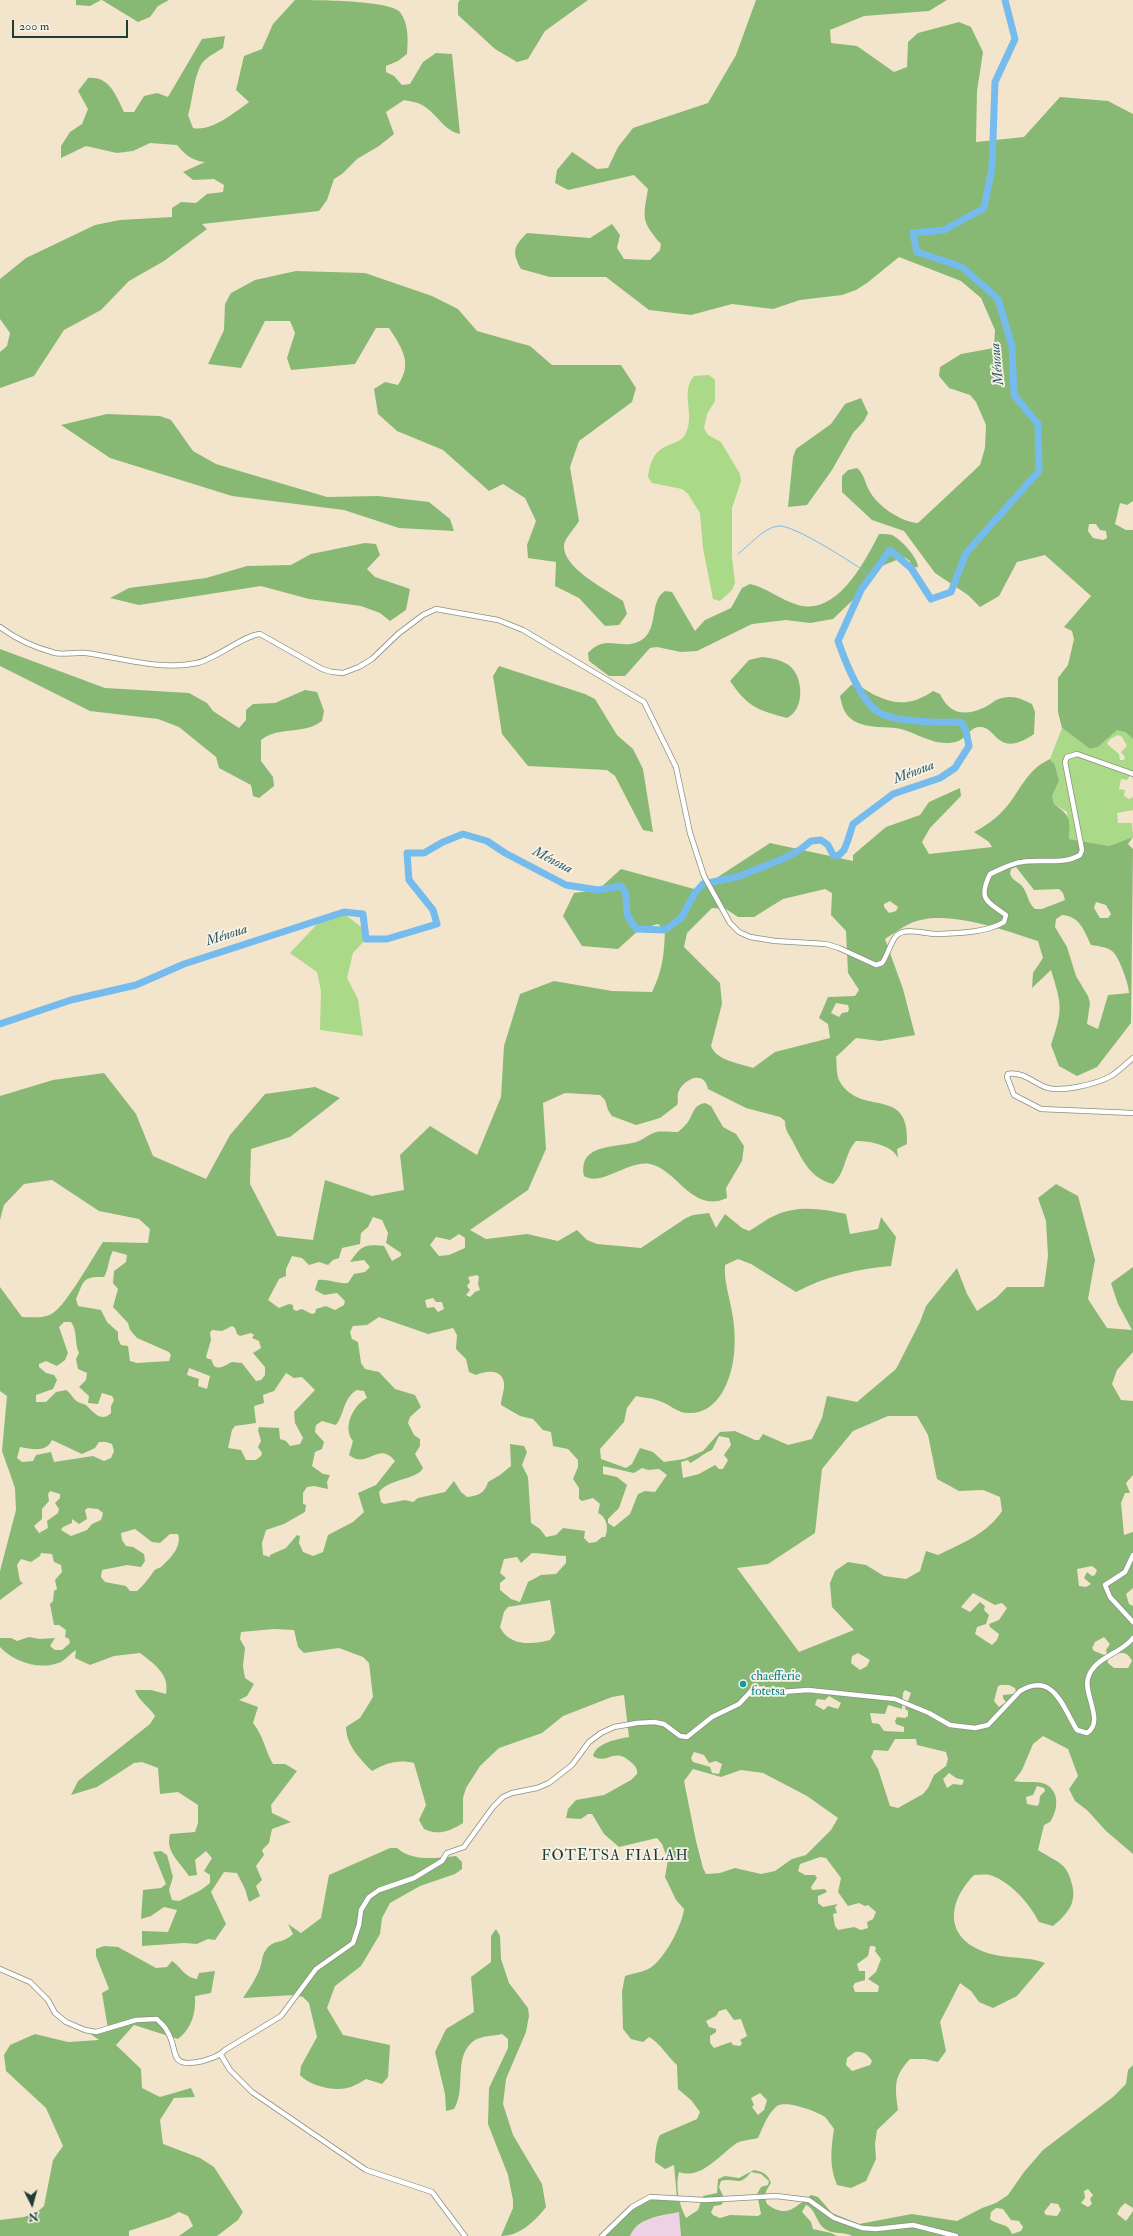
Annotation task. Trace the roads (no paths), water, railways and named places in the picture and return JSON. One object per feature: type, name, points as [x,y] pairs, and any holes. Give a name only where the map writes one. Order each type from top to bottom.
[{"type":"street","points":[[0,628],[14,637],[56,653],[84,653],[171,666],[198,663],[236,646],[254,634],[260,634],[322,669],[343,673],[359,667],[372,659],[398,634],[423,615],[436,609],[498,620],[523,630],[564,653],[602,678],[626,690],[644,702],[676,767],[690,833],[704,876],[730,922],[739,932],[750,937],[775,941],[826,944],[839,948],[866,962],[879,965],[886,958],[896,936],[900,933],[909,932],[935,934],[970,931],[997,926],[1004,922],[1006,915],[990,906],[985,898],[984,887],[990,874],[1020,862],[1062,860],[1075,858],[1080,855],[1082,850],[1065,762],[1067,757],[1076,754],[1133,774]]},
{"type":"street","points":[[1133,1058],[1111,1076],[1088,1085],[1069,1088],[1047,1088],[1017,1073],[1008,1074],[1007,1077],[1014,1095],[1041,1109],[1133,1113]]},
{"type":"street","points":[[1133,1555],[1125,1572],[1105,1585],[1110,1596],[1133,1622]]},
{"type":"street","points":[[0,1969],[30,1982],[48,2000],[56,2013],[66,2022],[86,2030],[96,2032],[136,2020],[157,2019],[168,2032],[172,2048],[180,2062],[194,2063],[221,2056],[225,2050],[282,2016],[316,1969],[353,1943],[359,1925],[361,1910],[369,1897],[379,1890],[414,1878],[442,1861],[447,1853],[464,1847],[493,1807],[503,1797],[512,1793],[537,1788],[559,1776],[572,1764],[590,1742],[601,1733],[625,1724],[654,1722],[664,1724],[680,1736],[687,1737],[712,1717],[739,1704],[753,1689],[756,1688],[782,1692],[808,1690],[895,1699],[929,1713],[950,1725],[975,1728],[988,1725],[1020,1691],[1036,1686],[1045,1687],[1055,1692],[1077,1730],[1087,1733],[1093,1728],[1094,1723],[1088,1693],[1088,1679],[1091,1672],[1095,1666],[1112,1653],[1123,1648],[1133,1638]]},
{"type":"street","points":[[221,2056],[230,2070],[252,2092],[366,2170],[432,2192],[450,2213],[465,2236]]},
{"type":"street","points":[[602,2236],[632,2207],[650,2197],[705,2200],[776,2196],[809,2200],[834,2218],[862,2228],[876,2229],[913,2225],[956,2236]]},
{"type":"waterway","name":"Ménoua","points":[[0,1024],[71,1000],[136,985],[184,964],[344,912],[363,914],[366,939],[387,939],[437,924],[433,910],[409,880],[407,853],[424,853],[443,842],[463,834],[487,841],[505,853],[566,885],[598,890],[621,886],[626,894],[627,915],[636,929],[665,930],[681,918],[695,893],[703,884],[737,877],[785,858],[801,849],[811,841],[821,840],[828,845],[833,855],[838,856],[844,850],[853,824],[893,794],[940,778],[955,768],[969,746],[966,731],[961,722],[912,721],[884,715],[876,711],[862,694],[856,683],[838,641],[861,590],[890,550],[911,568],[931,599],[951,592],[966,553],[1039,471],[1038,424],[1014,395],[1012,346],[998,299],[962,267],[917,252],[913,233],[944,230],[984,208],[992,168],[995,82],[1015,39],[1005,0]]},
{"type":"waterway","points":[[738,554],[757,537],[772,527],[786,527],[810,538],[871,575]]},
{"type":"place","name":"chaefferie fotetsa","points":[[743,1684]]},
{"type":"district","name":"FOTETSA FIALAH","points":[[615,1857]]}]
